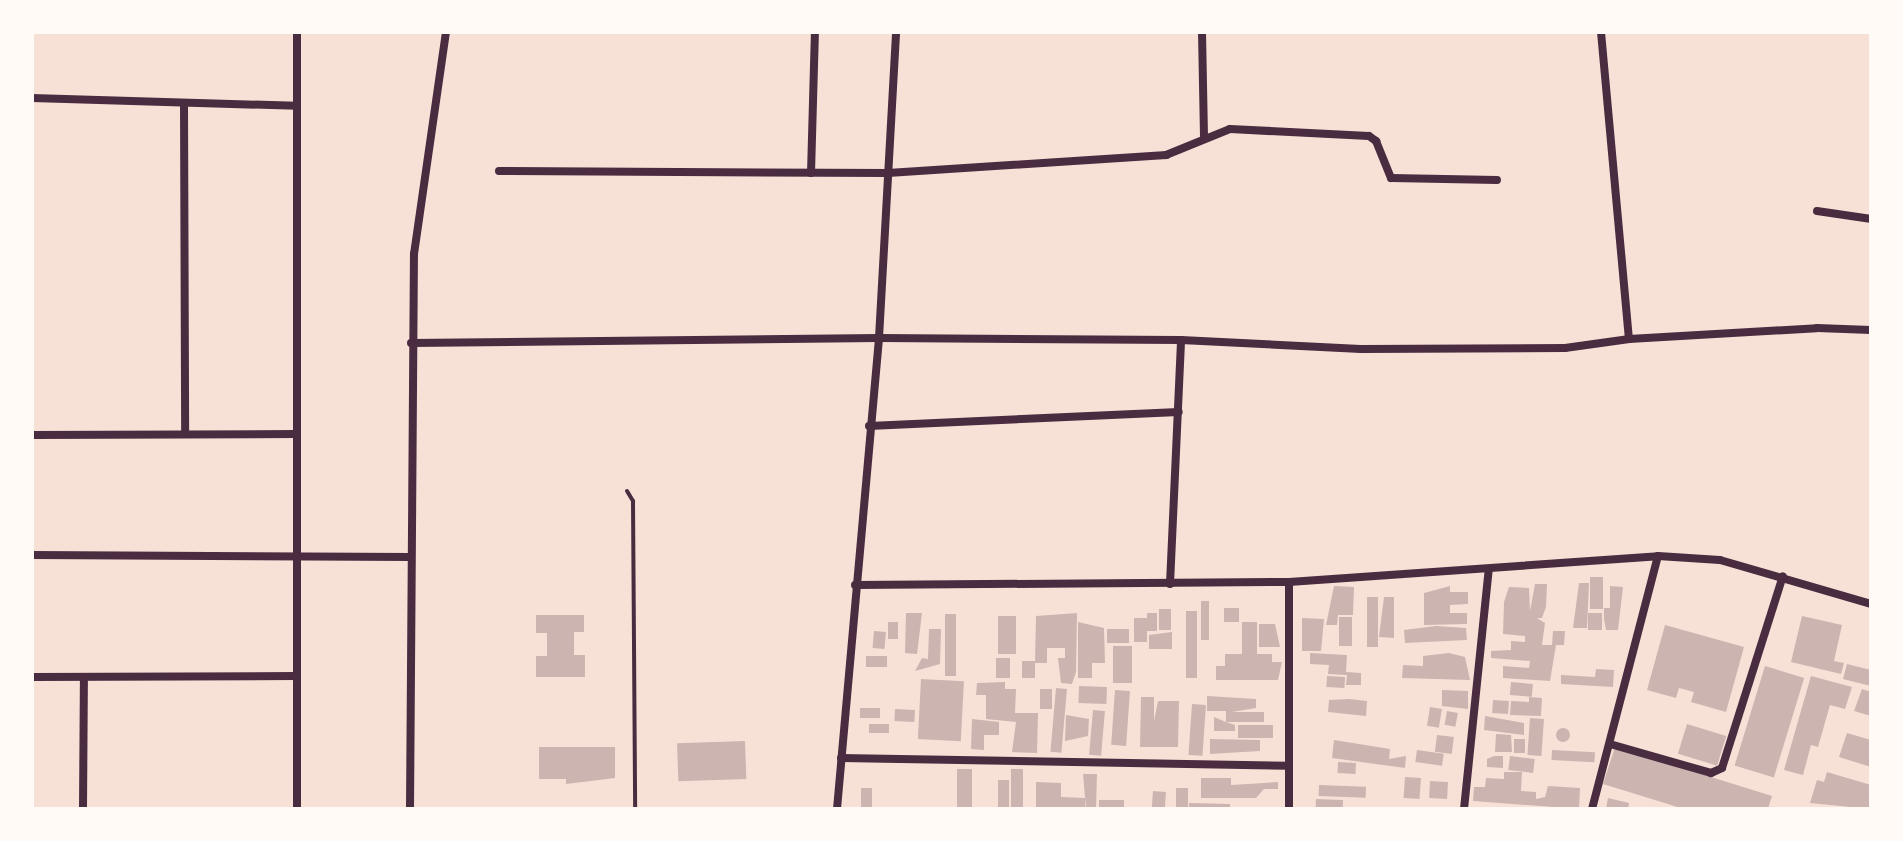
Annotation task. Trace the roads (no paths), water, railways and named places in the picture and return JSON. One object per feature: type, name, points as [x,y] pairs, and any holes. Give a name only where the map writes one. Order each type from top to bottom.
[{"type":"street","points":[[297,32],[297,809]]},
{"type":"street","points":[[410,809],[414,254],[446,32]]},
{"type":"street","points":[[811,173],[815,32]]},
{"type":"street","points":[[837,809],[879,338],[896,32]]},
{"type":"street","points":[[1202,32],[1204,136]]},
{"type":"street","points":[[1601,32],[1629,339]]},
{"type":"street","points":[[32,98],[297,106]]},
{"type":"street","points":[[184,103],[185,434]]},
{"type":"street","points":[[499,171],[888,173],[1166,155],[1204,136],[1230,129],[1360,135],[1376,141],[1391,178],[1497,180]]},
{"type":"street","points":[[1817,211],[1871,219]]},
{"type":"street","points":[[411,343],[879,338],[1181,340],[1361,349],[1565,348],[1629,339],[1817,328],[1871,330]]},
{"type":"street","points":[[1170,584],[1181,340]]},
{"type":"street","points":[[869,426],[1179,412]]},
{"type":"street","points":[[32,435],[297,434]]},
{"type":"street","points":[[32,555],[411,557]]},
{"type":"street","points":[[855,585],[1289,582],[1658,556],[1720,560],[1871,604]]},
{"type":"street","points":[[1592,809],[1658,556]]},
{"type":"street","points":[[1464,809],[1489,569]]},
{"type":"street","points":[[1610,744],[1711,773],[1722,768],[1783,576]]},
{"type":"street","points":[[1289,582],[1289,809]]},
{"type":"street","points":[[32,677],[297,676]]},
{"type":"street","points":[[83,809],[84,677]]},
{"type":"street","points":[[841,758],[1288,766]]},
{"type":"lane","points":[[627,491],[633,501],[635,809]]}]
